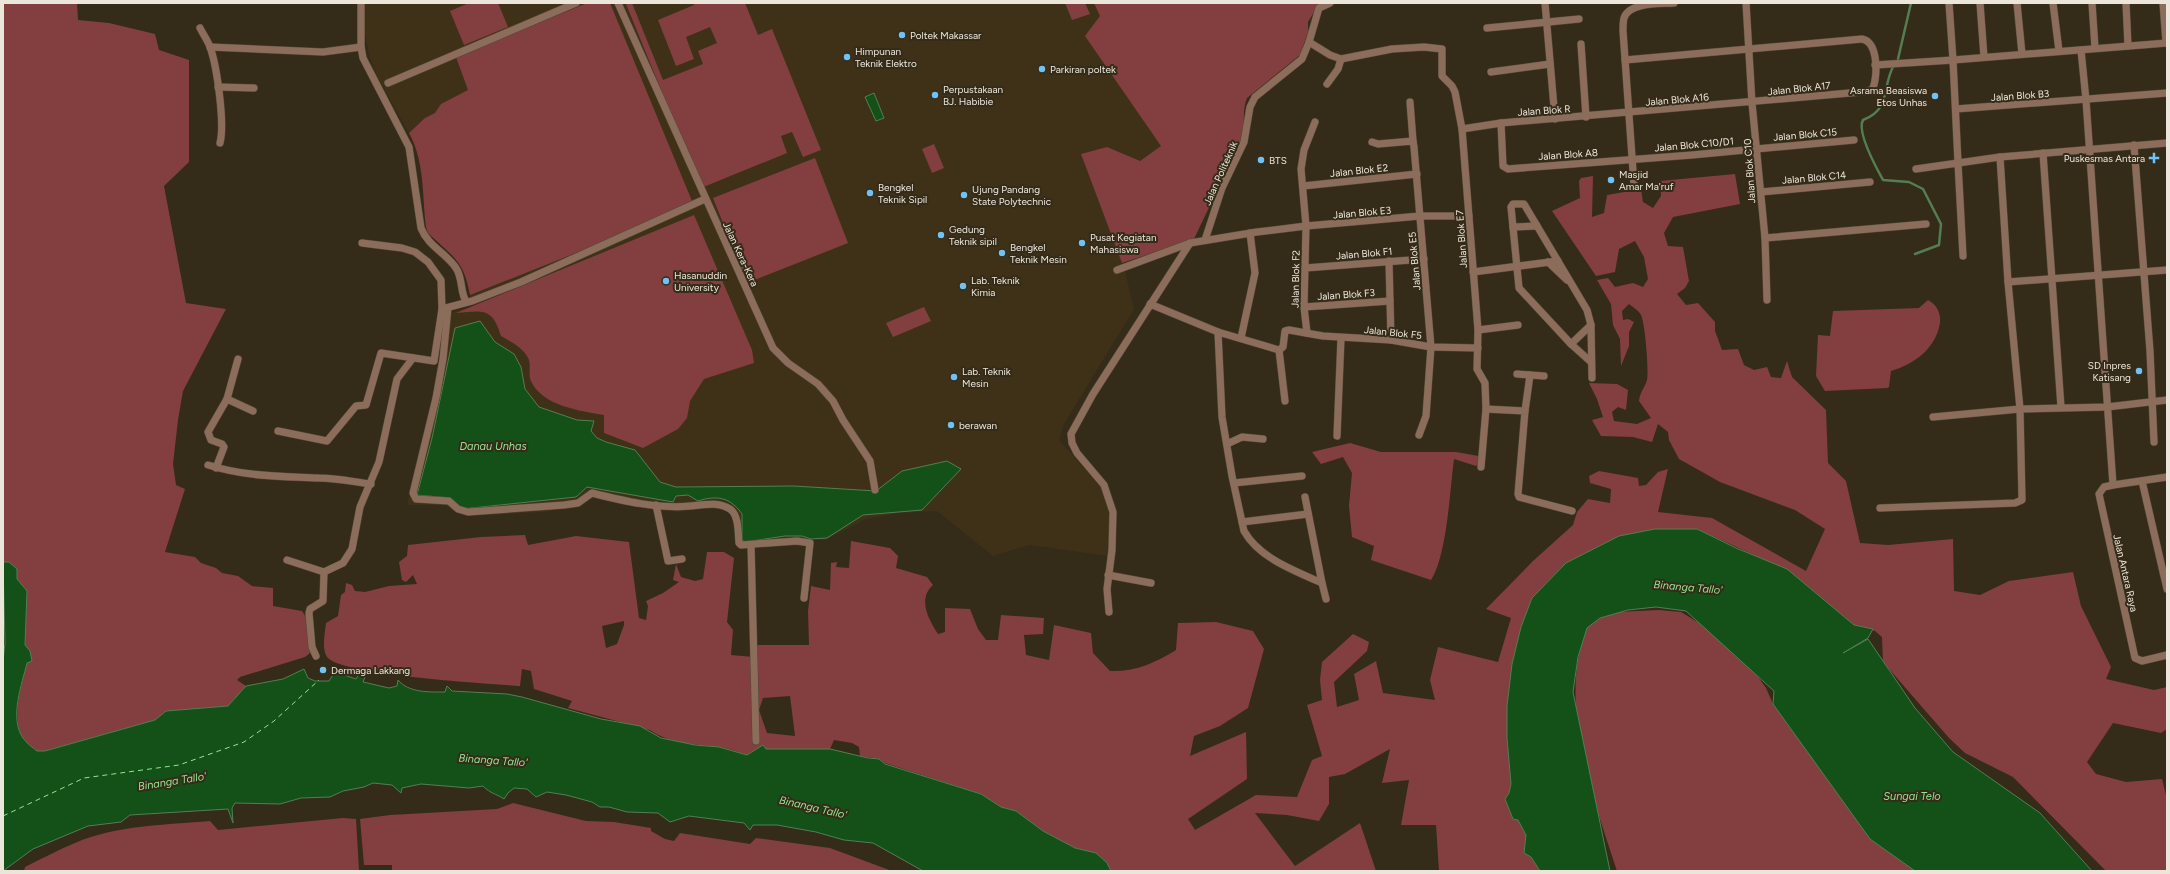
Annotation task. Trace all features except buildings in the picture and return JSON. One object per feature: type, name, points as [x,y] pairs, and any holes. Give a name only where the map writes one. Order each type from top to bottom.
[{"type":"street","points":[[361,3],[355,47],[409,147],[418,218],[422,232],[435,248],[448,258],[457,269],[461,278],[436,398],[413,493],[416,499],[449,501],[458,509],[468,512],[578,503],[592,493],[656,505],[678,507],[719,504],[731,509],[736,516],[739,543],[743,546],[797,541],[810,543],[804,598]]},
{"type":"street","points":[[388,83],[576,3]]},
{"type":"street","name":"Jalan Kera-Kera","points":[[618,3],[773,348],[788,363],[818,384],[833,401],[843,420],[870,461],[875,490]]},
{"type":"street","name":"Jalan Politeknik","points":[[1205,240],[1222,188],[1244,142],[1250,107],[1255,97],[1302,59],[1309,42],[1319,8],[1330,3]]},
{"type":"street","points":[[1545,3],[1555,119]]},
{"type":"street","points":[[1634,185],[1623,31],[1624,18],[1636,5],[1674,3]]},
{"type":"street","name":"Jalan Blok C10","points":[[1746,3],[1752,102],[1758,149],[1760,192],[1765,238],[1767,300]]},
{"type":"street","points":[[1949,3],[1963,256]]},
{"type":"street","points":[[1980,3],[1984,57]]},
{"type":"street","points":[[2017,3],[2022,54]]},
{"type":"street","points":[[2053,3],[2059,51]]},
{"type":"street","points":[[2092,3],[2095,48]]},
{"type":"street","points":[[2126,3],[2128,46]]},
{"type":"street","points":[[1625,60],[1862,38],[1872,45],[1875,65],[2166,43],[2163,3]]},
{"type":"street","points":[[1487,28],[1580,18]]},
{"type":"street","points":[[200,28],[210,47],[218,87],[223,132],[220,143]]},
{"type":"street","points":[[1309,42],[1340,59],[1338,69],[1327,84]]},
{"type":"street","points":[[1581,44],[1586,117]]},
{"type":"street","points":[[210,47],[323,52],[355,47]]},
{"type":"street","name":"Jalan Blok E7","points":[[1340,59],[1392,49],[1441,48],[1443,53],[1442,76],[1455,92],[1462,130],[1478,330],[1477,369],[1485,383],[1486,409],[1481,467]]},
{"type":"street","points":[[2081,50],[2086,100],[2097,274],[2113,484],[2167,478]]},
{"type":"street","points":[[1491,72],[1550,64]]},
{"type":"street","name":"Jalan Blok A17","points":[[1728,104],[1872,90],[1875,80],[1875,65]]},
{"type":"street","points":[[218,87],[254,88]]},
{"type":"street","name":"Jalan Blok B3","points":[[1956,109],[2167,93]]},
{"type":"street","name":"Jalan Blok E5","points":[[1410,102],[1431,347],[1426,416],[1419,435]]},
{"type":"street","name":"Jalan Blok A16","points":[[1628,114],[1728,104]]},
{"type":"street","name":"Jalan Blok R","points":[[1462,130],[1501,123],[1628,114]]},
{"type":"street","name":"Jalan Blok F2","points":[[1307,333],[1304,307],[1306,226],[1302,156],[1315,122]]},
{"type":"street","name":"Jalan Blok A8","points":[[1501,123],[1504,166],[1506,168],[1632,160]]},
{"type":"street","name":"Jalan Blok C15","points":[[1758,149],[1854,140]]},
{"type":"street","points":[[1372,142],[1378,144],[1413,142]]},
{"type":"street","points":[[1916,169],[2000,157],[2167,143]]},
{"type":"street","points":[[2134,145],[2153,401],[2154,442]]},
{"type":"street","name":"Jalan Blok C10/D1","points":[[1632,160],[1758,149]]},
{"type":"street","points":[[2043,153],[2061,407]]},
{"type":"street","points":[[1880,508],[2015,503],[2022,500],[2020,409],[2008,282],[2000,157]]},
{"type":"street","name":"Jalan Blok E2","points":[[1303,186],[1417,174]]},
{"type":"street","name":"Jalan Blok C14","points":[[1760,192],[1870,182]]},
{"type":"street","points":[[454,306],[472,301],[521,282],[705,199]]},
{"type":"street","points":[[1591,362],[1571,344],[1520,289],[1516,266],[1511,207],[1513,204],[1524,204],[1587,310],[1591,325],[1592,378]]},
{"type":"street","name":"Jalan Blok E3","points":[[1117,270],[1190,243],[1250,233],[1306,226],[1420,216],[1469,216]]},
{"type":"street","points":[[1765,238],[1926,224]]},
{"type":"street","points":[[1513,228],[1537,226]]},
{"type":"street","points":[[1241,338],[1255,273],[1250,233]]},
{"type":"street","points":[[278,432],[327,441],[356,406],[366,405],[380,353],[434,361],[454,306],[441,280],[428,262],[415,252],[402,248],[362,243]]},
{"type":"street","points":[[1108,612],[1108,575],[1112,550],[1113,512],[1104,485],[1077,453],[1072,443],[1071,434],[1093,394],[1190,243]]},
{"type":"street","name":"Jalan Blok F1","points":[[1305,268],[1424,259]]},
{"type":"street","points":[[1389,261],[1391,340]]},
{"type":"street","points":[[1473,272],[1558,261]]},
{"type":"street","points":[[1548,262],[1570,282]]},
{"type":"street","points":[[2008,282],[2097,274],[2167,270]]},
{"type":"street","name":"Jalan Blok F3","points":[[1304,307],[1390,301]]},
{"type":"street","points":[[1150,304],[1218,332],[1279,350],[1285,401]]},
{"type":"street","points":[[1478,330],[1518,324]]},
{"type":"street","points":[[1571,344],[1591,325]]},
{"type":"street","name":"Jalan Blok F5","points":[[1279,350],[1283,347],[1286,330],[1341,338],[1391,340],[1431,347],[1478,348]]},
{"type":"street","points":[[1218,332],[1222,417],[1242,522],[1248,538],[1284,566],[1322,583]]},
{"type":"street","points":[[1337,436],[1341,338]]},
{"type":"street","points":[[287,560],[324,572],[343,563],[352,549],[357,517],[379,462],[397,379],[413,358]]},
{"type":"street","points":[[216,468],[224,447],[222,444],[211,440],[208,432],[227,398],[238,359]]},
{"type":"street","points":[[1518,374],[1544,376]]},
{"type":"street","points":[[1530,375],[1525,411],[1518,494],[1522,499],[1572,511]]},
{"type":"street","points":[[227,398],[253,411]]},
{"type":"street","points":[[1933,417],[2020,409],[2107,407],[2167,400]]},
{"type":"street","points":[[1486,409],[1525,411]]},
{"type":"street","points":[[1227,444],[1242,437],[1263,439]]},
{"type":"street","points":[[208,465],[235,473],[256,476],[321,478],[371,484]]},
{"type":"street","points":[[1234,483],[1302,476]]},
{"type":"street","points":[[2142,481],[2167,589]]},
{"type":"street","name":"Jalan Antara Raya","points":[[2113,484],[2104,487],[2100,492],[2099,500],[2136,659],[2142,661],[2167,655]]},
{"type":"street","points":[[1305,497],[1326,599]]},
{"type":"street","points":[[656,505],[668,561],[682,559]]},
{"type":"street","points":[[1242,522],[1308,514]]},
{"type":"street","points":[[751,545],[756,741]]},
{"type":"street","points":[[316,656],[312,647],[309,614],[310,610],[323,601],[324,572]]},
{"type":"street","points":[[1108,575],[1151,583]]},
{"type":"shaded area","points":[[3,3],[77,3],[78,20],[109,23],[155,34],[159,50],[189,60],[189,162],[164,186],[186,303],[226,309],[183,391],[173,464],[176,485],[185,489],[165,552],[195,557],[201,563],[216,568],[222,573],[238,576],[252,586],[273,588],[273,606],[302,611],[306,617],[310,653],[305,657],[240,677],[237,680],[246,686],[228,706],[166,711],[155,720],[45,751],[37,751],[29,745],[23,738],[19,729],[17,719],[19,695],[30,651],[25,646],[27,591],[17,579],[9,562],[3,562]]},
{"type":"shaded area","name":"Hasanuddin University","points":[[365,3],[1322,3],[1319,4],[1308,22],[1308,32],[1300,55],[1247,98],[1243,106],[1245,123],[1194,239],[1123,263],[1134,309],[1064,424],[1059,440],[1104,491],[1109,507],[1110,548],[1108,556],[1029,545],[993,556],[937,511],[899,513],[866,519],[825,540],[793,537],[744,544],[736,547],[734,517],[730,511],[722,508],[699,507],[679,512],[625,505],[592,495],[582,504],[545,512],[466,516],[456,513],[445,505],[407,505],[433,397],[444,313],[453,312],[474,305],[466,276],[459,262],[428,233],[426,227],[423,185],[416,146],[378,78],[370,58],[365,34]]},
{"type":"shaded area","points":[[469,3],[498,3],[508,27],[464,45],[450,11]]},
{"type":"shaded area","points":[[587,3],[610,3],[692,201],[601,243],[470,295],[464,274],[456,260],[428,233],[426,227],[422,179],[418,155],[409,133],[425,118],[435,113],[441,104],[468,90],[456,57]]},
{"type":"shaded area","points":[[632,3],[663,80],[703,64],[698,51],[717,43],[710,27],[686,37],[694,59],[676,66],[658,20],[694,5],[694,3],[745,3],[758,35],[772,29],[821,150],[803,157],[792,132],[781,136],[787,153],[701,188],[626,4]]},
{"type":"shaded area","points":[[1065,3],[1085,3],[1090,14],[1072,20]]},
{"type":"shaded area","points":[[1094,3],[1319,4],[1308,22],[1308,32],[1300,55],[1247,98],[1243,136],[1194,239],[1122,263],[1081,154],[1107,147],[1140,161],[1161,146],[1085,36],[1100,16]]},
{"type":"shaded area","points":[[934,144],[944,168],[932,173],[922,149]]},
{"type":"shaded area","points":[[815,158],[848,243],[747,283],[713,198]]},
{"type":"shaded area","points":[[1735,174],[1740,204],[1673,217],[1664,233],[1668,246],[1683,247],[1689,281],[1685,288],[1677,294],[1686,305],[1698,303],[1715,322],[1715,331],[1722,350],[1738,349],[1744,365],[1754,370],[1767,367],[1771,377],[1781,378],[1787,361],[1792,377],[1826,410],[1828,463],[1846,481],[1860,543],[1888,545],[1953,539],[1954,591],[1980,595],[2009,581],[2073,572],[2081,606],[2111,667],[2106,679],[2154,690],[2167,687],[2167,729],[2161,733],[2113,723],[2087,762],[2096,774],[2126,782],[2162,779],[2167,799],[2167,871],[2106,871],[2013,777],[1965,753],[1949,738],[1883,662],[1882,637],[1875,631],[1854,625],[1789,571],[1697,529],[1590,552],[1566,563],[1532,598],[1521,627],[1512,664],[1507,706],[1507,738],[1511,784],[1509,793],[1505,799],[1513,819],[1518,820],[1526,835],[1525,853],[1531,857],[1540,871],[1439,871],[1436,825],[1401,825],[1409,780],[1382,783],[1390,749],[1345,774],[1329,777],[1329,804],[1319,821],[1287,815],[1255,813],[1295,866],[1360,823],[1376,871],[1111,871],[1107,863],[1096,853],[1075,848],[1043,831],[1016,811],[1001,807],[981,794],[885,763],[879,759],[860,756],[859,747],[852,743],[834,740],[830,749],[766,749],[763,745],[747,755],[733,750],[674,741],[658,735],[650,730],[568,708],[572,701],[534,689],[531,671],[522,669],[520,686],[480,683],[419,678],[360,669],[339,664],[328,658],[326,655],[324,641],[326,623],[338,616],[341,595],[345,592],[346,583],[352,585],[355,591],[365,592],[389,586],[417,584],[413,575],[406,582],[402,580],[399,562],[407,556],[408,545],[481,537],[525,535],[528,545],[576,536],[629,542],[639,618],[646,620],[648,606],[646,601],[663,593],[679,582],[673,580],[676,564],[681,577],[695,581],[703,579],[707,552],[724,552],[734,558],[727,622],[733,630],[731,655],[754,657],[756,645],[809,645],[808,611],[811,586],[830,590],[831,563],[837,562],[836,567],[849,568],[851,541],[890,548],[898,556],[896,568],[927,577],[933,585],[928,591],[926,597],[926,610],[938,634],[945,632],[945,608],[970,609],[978,629],[986,640],[998,640],[1001,615],[1044,618],[1043,634],[1024,635],[1026,655],[1049,660],[1054,625],[1091,633],[1093,653],[1110,671],[1128,670],[1144,666],[1176,650],[1178,623],[1216,622],[1253,631],[1264,649],[1248,708],[1220,726],[1194,736],[1190,756],[1246,732],[1247,779],[1188,819],[1195,830],[1256,795],[1297,797],[1312,760],[1322,756],[1307,705],[1322,700],[1320,680],[1322,662],[1353,634],[1369,642],[1367,651],[1334,682],[1337,707],[1359,700],[1354,674],[1376,661],[1383,693],[1435,700],[1430,680],[1438,647],[1498,662],[1511,618],[1486,609],[1533,561],[1573,525],[1577,512],[1588,499],[1610,503],[1611,489],[1590,483],[1589,476],[1599,471],[1638,478],[1639,486],[1646,485],[1658,472],[1668,469],[1658,512],[1712,518],[1806,571],[1825,529],[1795,510],[1720,482],[1679,459],[1669,440],[1668,432],[1658,424],[1652,442],[1633,437],[1601,436],[1592,420],[1603,417],[1597,399],[1589,383],[1617,384],[1628,390],[1626,410],[1618,407],[1612,412],[1614,421],[1637,424],[1651,418],[1639,401],[1640,395],[1647,380],[1647,358],[1641,315],[1629,304],[1622,311],[1623,320],[1628,319],[1634,322],[1629,332],[1629,346],[1621,366],[1620,339],[1613,325],[1611,304],[1597,280],[1608,278],[1615,287],[1633,283],[1643,287],[1648,279],[1644,257],[1635,241],[1619,249],[1615,272],[1596,276],[1552,211],[1580,198],[1579,181],[1581,178],[1593,176],[1592,217],[1604,213],[1607,195],[1641,189],[1643,202],[1653,208],[1661,196],[1660,181]],"holes":[[[624,621],[617,644],[606,648],[602,626]],[[790,696],[795,736],[767,733],[759,710],[763,698]]]},
{"type":"shaded area","points":[[694,215],[752,350],[754,363],[704,379],[690,401],[687,418],[678,429],[643,448],[604,433],[604,415],[584,412],[563,406],[544,396],[536,389],[531,381],[530,362],[527,356],[517,346],[501,336],[498,327],[490,315],[480,312],[456,313]]},
{"type":"shaded area","points":[[1928,300],[1934,304],[1940,316],[1938,332],[1934,340],[1923,354],[1908,364],[1891,371],[1889,387],[1825,391],[1816,376],[1818,335],[1830,336],[1833,311],[1919,308]]},
{"type":"shaded area","points":[[924,307],[931,321],[893,337],[886,323]]},
{"type":"shaded area","points":[[1350,443],[1381,452],[1456,452],[1484,457],[1476,466],[1454,459],[1441,555],[1431,580],[1371,560],[1374,546],[1352,537],[1349,506],[1352,473],[1343,457],[1321,464],[1312,452]]},
{"type":"shaded area","points":[[1659,610],[1681,612],[1719,635],[1756,674],[1766,688],[1773,704],[1794,733],[1917,871],[1617,871],[1598,812],[1581,747],[1577,715],[1576,683],[1579,652],[1589,623],[1615,612]]},
{"type":"shaded area","points":[[513,803],[586,821],[614,822],[651,828],[651,831],[665,839],[674,841],[680,833],[750,844],[756,838],[830,848],[892,871],[392,871],[392,865],[364,865],[360,819],[390,815],[497,809]]},
{"type":"shaded area","points":[[343,818],[356,819],[359,870],[361,871],[24,871],[25,867],[75,843],[91,837],[124,829],[210,821],[218,830]]},
{"type":"water","points":[[874,93],[884,118],[876,121],[865,97]]},
{"type":"water","name":"Danau Unhas","points":[[480,321],[495,342],[514,354],[521,367],[525,389],[539,407],[577,420],[594,421],[591,431],[597,438],[635,450],[660,482],[676,487],[794,486],[876,491],[902,471],[947,461],[961,469],[922,510],[863,515],[827,538],[811,539],[802,536],[785,536],[745,542],[742,540],[742,514],[733,504],[717,498],[698,501],[688,495],[676,496],[673,502],[587,487],[576,497],[462,509],[451,498],[417,495],[432,438],[455,328]]},
{"type":"water","points":[[1655,529],[1697,529],[1736,548],[1787,569],[1854,625],[1873,629],[1868,638],[1843,653],[1868,639],[1915,708],[1953,752],[2040,813],[2092,871],[1915,871],[1870,839],[1773,704],[1774,691],[1686,611],[1656,607],[1628,610],[1600,618],[1587,628],[1578,657],[1573,692],[1610,871],[1540,871],[1531,857],[1524,853],[1526,835],[1518,820],[1513,819],[1505,799],[1509,793],[1511,784],[1507,738],[1507,706],[1512,664],[1521,627],[1532,598],[1566,563],[1619,536]]},
{"type":"water","name":"Binanga Tallo'","points":[[3,562],[9,562],[17,569],[17,579],[27,591],[25,645],[30,651],[32,661],[27,663],[22,681],[18,701],[17,721],[23,738],[37,751],[45,751],[155,720],[166,711],[228,706],[246,686],[283,679],[304,669],[308,678],[315,681],[329,681],[335,672],[356,679],[359,674],[365,677],[363,682],[389,688],[397,686],[398,680],[413,690],[420,691],[445,692],[447,686],[452,691],[507,694],[522,697],[601,719],[640,726],[661,738],[695,745],[719,747],[747,755],[763,745],[766,749],[830,749],[868,758],[879,759],[885,764],[981,794],[1001,807],[1016,811],[1043,831],[1075,848],[1096,853],[1107,863],[1111,871],[923,871],[873,843],[844,840],[816,832],[777,825],[753,825],[750,830],[744,823],[689,816],[670,822],[658,813],[627,812],[609,807],[600,807],[592,802],[547,792],[536,797],[527,789],[514,788],[504,799],[483,786],[469,788],[421,784],[402,788],[401,793],[392,785],[373,783],[364,787],[343,791],[330,797],[301,798],[280,804],[235,803],[232,808],[233,823],[228,809],[130,815],[121,822],[88,826],[33,849],[3,871],[3,661],[5,643]]},
{"type":"waterway","points":[[1898,59],[1911,3]]},
{"type":"waterway","points":[[1893,67],[1882,104],[1872,116],[1863,120],[1862,133],[1876,168],[1883,180],[1909,182],[1923,189],[1941,224],[1939,245],[1915,254]]},
{"type":"ferry route","points":[[3,816],[84,778],[179,765],[244,742],[274,721],[319,680]]},
{"type":"place","name":"Poltek Makassar","points":[[902,35]]},
{"type":"place","name":"Himpunan Teknik Elektro","points":[[847,57]]},
{"type":"place","name":"Parkiran poltek","points":[[1042,69]]},
{"type":"place","name":"Perpustakaan BJ. Habibie","points":[[935,95]]},
{"type":"place","name":"Asrama Beasiswa Etos Unhas","points":[[1935,96]]},
{"type":"place","name":"Puskesmas Antara","points":[[2154,158]]},
{"type":"place","name":"BTS","points":[[1261,160]]},
{"type":"place","name":"Masjid Amar Ma'ruf","points":[[1611,180]]},
{"type":"place","name":"Bengkel Teknik Sipil","points":[[870,193]]},
{"type":"place","name":"Ujung Pandang State Polytechnic","points":[[964,195]]},
{"type":"place","name":"Gedung Teknik sipil","points":[[941,235]]},
{"type":"place","name":"Pusat Kegiatan Mahasiswa","points":[[1082,243]]},
{"type":"place","name":"Bengkel Teknik Mesin","points":[[1002,253]]},
{"type":"place","name":"Hasanuddin University","points":[[666,281]]},
{"type":"place","name":"Lab. Teknik Kimia","points":[[963,286]]},
{"type":"place","name":"SD Inpres Katisang","points":[[2139,371]]},
{"type":"place","name":"Lab. Teknik Mesin","points":[[954,377]]},
{"type":"place","name":"berawan","points":[[951,425]]},
{"type":"place","name":"Dermaga Lakkang","points":[[323,670]]},
{"type":"water label","name":"Sungai Telo","points":[[1912,796]]}]
